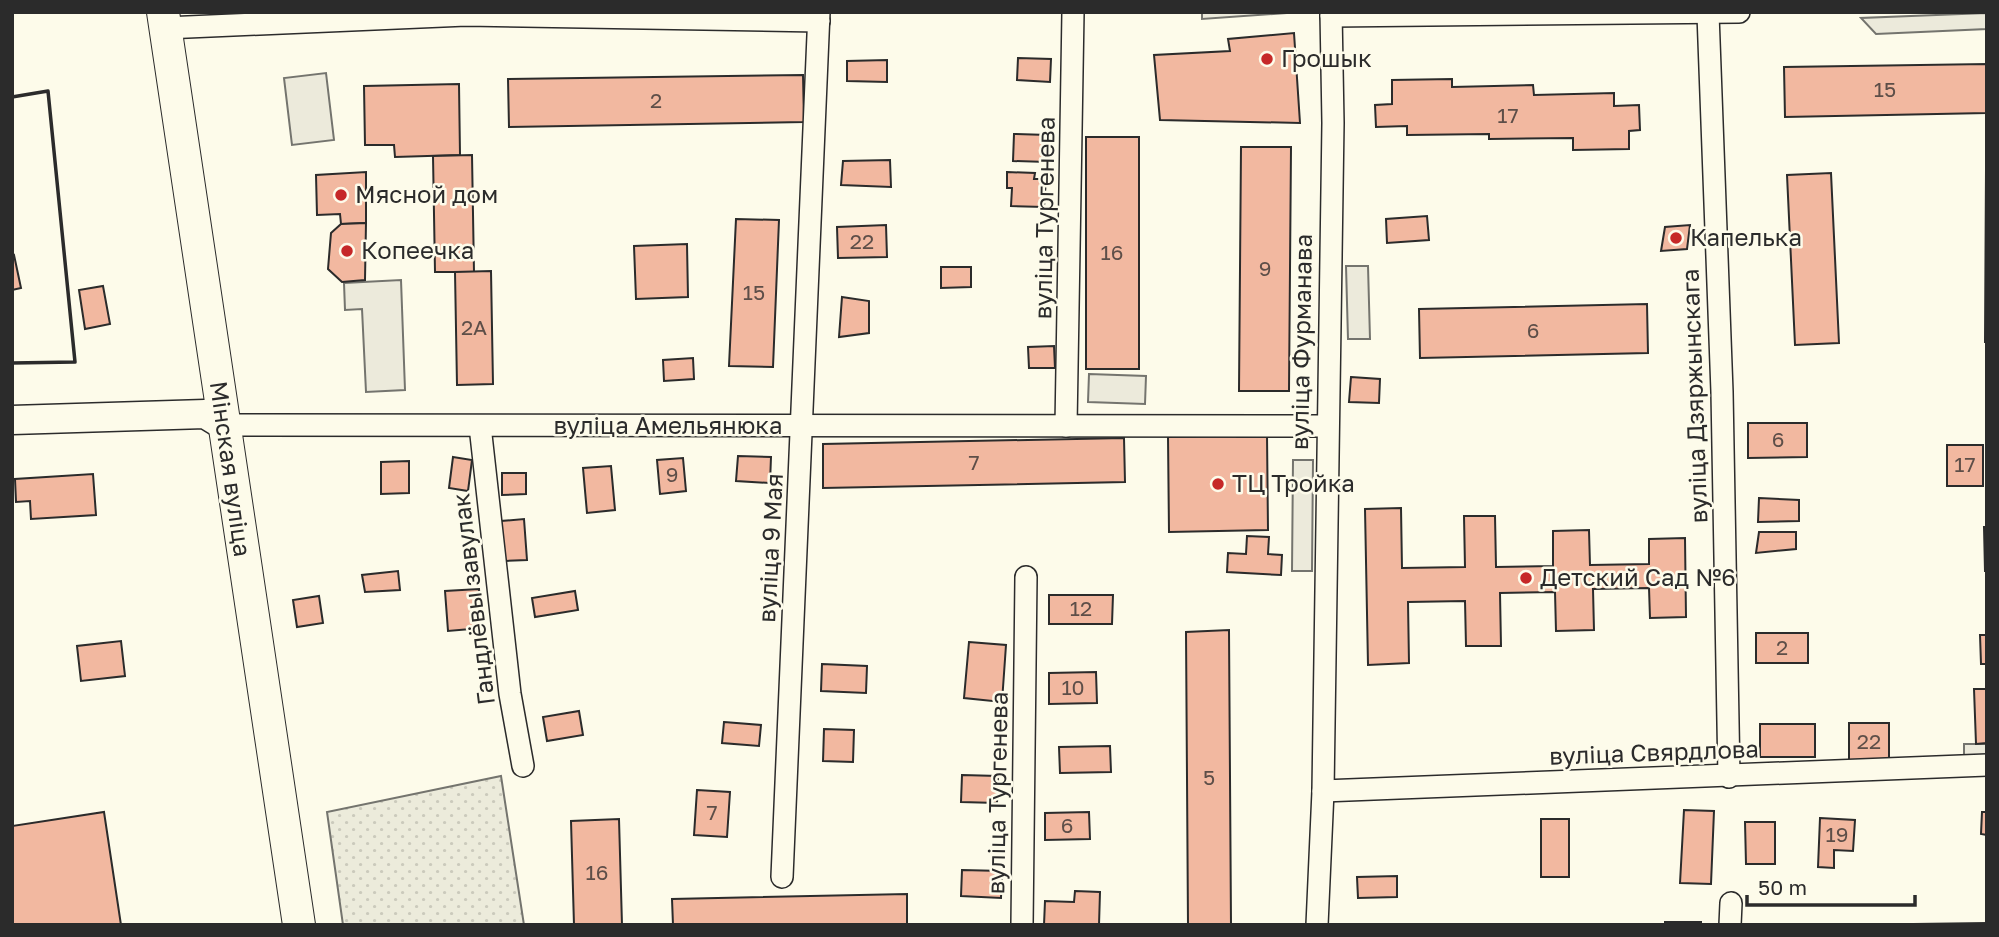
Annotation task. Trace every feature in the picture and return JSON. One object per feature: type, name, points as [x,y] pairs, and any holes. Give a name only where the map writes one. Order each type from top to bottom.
[{"type":"main road","name":"Мінская вуліца","points":[[164,20],[299,925]]},
{"type":"street","name":"вуліца Тургенева","points":[[1066,426],[1073,12]]},
{"type":"street","points":[[1331,14],[1739,12]]},
{"type":"street","name":"вуліца Дзяржынскага","points":[[1695,13],[1722,392],[1729,776]]},
{"type":"street","points":[[164,20],[514,14],[819,17]]},
{"type":"street","name":"вуліца Фурманава","points":[[1317,925],[1323,791],[1333,123],[1331,14]]},
{"type":"street","name":"вуліца 9 Мая","points":[[782,877],[819,17]]},
{"type":"street","name":"вуліца Амельянюка","points":[[12,420],[205,415],[223,425],[1327,426]]},
{"type":"street","name":"Гандлёвы завулак","points":[[480,426],[510,694],[523,766]]},
{"type":"street","name":"вуліца Тургенева","points":[[1022,925],[1026,577]]},
{"type":"street","name":"вуліца Свярдлова","points":[[1323,791],[1987,765]]},
{"type":"shaded area","points":[[1202,12],[1286,12],[1286,13],[1202,19]]},
{"type":"shaded area","points":[[1987,13],[1987,29],[1876,34],[1861,18]]},
{"type":"shaded area","points":[[326,73],[334,140],[292,145],[284,78]]},
{"type":"shaded area","points":[[1346,266],[1368,266],[1370,339],[1348,339]]},
{"type":"shaded area","points":[[401,280],[405,390],[366,392],[362,309],[345,310],[344,283]]},
{"type":"shaded area","points":[[1089,374],[1146,376],[1145,404],[1088,402]]},
{"type":"shaded area","points":[[1293,460],[1313,460],[1312,571],[1292,571]]},
{"type":"shaded area","points":[[1964,744],[1987,744],[1987,760],[1964,760]]},
{"type":"shaded area","points":[[501,776],[524,925],[343,925],[327,812]]},
{"type":"building","points":[[1294,33],[1300,123],[1160,120],[1154,55],[1230,51],[1228,39]]},
{"type":"building","points":[[1018,58],[1051,59],[1050,82],[1017,80]]},
{"type":"building","points":[[887,60],[887,82],[847,81],[847,61]]},
{"type":"building","points":[[1987,64],[1987,113],[1785,117],[1784,67]]},
{"type":"building","points":[[803,75],[804,122],[509,127],[508,79]]},
{"type":"building","points":[[1452,79],[1452,87],[1533,85],[1534,95],[1614,93],[1614,106],[1639,105],[1640,130],[1629,131],[1629,149],[1573,150],[1573,138],[1489,139],[1489,134],[1407,135],[1407,126],[1376,127],[1375,105],[1392,104],[1392,80]]},
{"type":"building","points":[[459,84],[460,155],[395,157],[394,145],[365,145],[364,86]]},
{"type":"building","points":[[1014,134],[1048,135],[1047,162],[1013,161]]},
{"type":"building","points":[[1086,137],[1139,137],[1139,369],[1086,369]]},
{"type":"building","points":[[1241,147],[1291,147],[1289,391],[1239,391]]},
{"type":"building","points":[[472,155],[474,272],[435,272],[433,156]]},
{"type":"building","points":[[890,160],[891,187],[841,185],[843,161]]},
{"type":"building","points":[[1986,170],[1987,342],[1985,342]]},
{"type":"building","name":"Мясной дом","points":[[366,172],[366,223],[341,224],[340,214],[317,215],[316,175]]},
{"type":"building","points":[[1007,172],[1035,173],[1034,179],[1046,179],[1044,207],[1011,206],[1012,188],[1007,188]]},
{"type":"building","points":[[1831,173],[1839,343],[1795,345],[1787,175]]},
{"type":"building","points":[[1427,216],[1429,240],[1387,243],[1386,219]]},
{"type":"building","points":[[736,219],[779,220],[773,367],[729,366]]},
{"type":"building","name":"Копеечка","points":[[366,223],[365,280],[342,282],[328,269],[331,233],[341,224]]},
{"type":"building","points":[[886,225],[887,257],[838,258],[837,227]]},
{"type":"building","name":"Капелька","points":[[1690,225],[1687,249],[1661,251],[1665,227]]},
{"type":"building","points":[[687,244],[688,297],[636,299],[634,246]]},
{"type":"building","points":[[14,255],[21,288],[12,290],[12,256]]},
{"type":"building","points":[[941,267],[971,267],[971,287],[941,288]]},
{"type":"building","points":[[491,271],[493,384],[457,385],[455,272]]},
{"type":"building","points":[[103,286],[110,324],[85,329],[79,290]]},
{"type":"building","points":[[842,297],[869,301],[869,333],[839,337]]},
{"type":"building","points":[[1647,304],[1648,353],[1420,358],[1419,309]]},
{"type":"building","points":[[1054,346],[1055,368],[1029,368],[1028,347]]},
{"type":"building","points":[[693,358],[694,379],[664,381],[663,360]]},
{"type":"building","points":[[1351,377],[1380,379],[1379,403],[1349,402]]},
{"type":"building","points":[[1748,423],[1807,423],[1807,457],[1748,458]]},
{"type":"building","name":"ТЦ Тройка","points":[[1267,435],[1268,530],[1169,532],[1168,437]]},
{"type":"building","points":[[1124,438],[1125,482],[823,488],[823,444]]},
{"type":"building","points":[[1947,445],[1983,445],[1983,486],[1947,486]]},
{"type":"building","points":[[738,456],[771,457],[770,483],[736,481]]},
{"type":"building","points":[[453,457],[472,460],[468,491],[449,488]]},
{"type":"building","points":[[683,458],[686,491],[660,494],[657,460]]},
{"type":"building","points":[[409,461],[409,493],[381,494],[381,462]]},
{"type":"building","points":[[611,466],[615,510],[587,513],[583,468]]},
{"type":"building","points":[[502,473],[526,473],[526,494],[502,495]]},
{"type":"building","points":[[93,474],[96,515],[31,519],[30,501],[16,502],[15,479]]},
{"type":"building","points":[[1759,498],[1799,500],[1799,521],[1758,522]]},
{"type":"building","name":"Детский Сад №6","points":[[1401,508],[1402,568],[1465,567],[1464,516],[1495,516],[1496,567],[1553,566],[1553,531],[1589,530],[1590,565],[1649,564],[1649,539],[1685,538],[1686,617],[1650,618],[1649,588],[1593,589],[1594,630],[1556,631],[1555,592],[1500,593],[1501,646],[1466,646],[1465,601],[1408,602],[1409,663],[1368,665],[1365,509]]},
{"type":"building","points":[[524,519],[527,560],[505,561],[501,521]]},
{"type":"building","points":[[1984,527],[1987,527],[1987,571],[1985,571]]},
{"type":"building","points":[[1759,532],[1796,532],[1796,549],[1756,553]]},
{"type":"building","points":[[1247,536],[1269,537],[1268,554],[1282,555],[1281,575],[1227,572],[1228,553],[1246,554]]},
{"type":"building","points":[[398,571],[400,590],[365,592],[362,575]]},
{"type":"building","points":[[479,589],[482,628],[448,631],[445,591]]},
{"type":"building","points":[[575,591],[578,610],[535,617],[532,598]]},
{"type":"building","points":[[1049,595],[1113,595],[1112,624],[1049,624]]},
{"type":"building","points":[[319,596],[323,623],[297,627],[293,600]]},
{"type":"building","points":[[1229,630],[1231,925],[1188,925],[1186,632]]},
{"type":"building","points":[[1756,633],[1808,633],[1808,663],[1756,663]]},
{"type":"building","points":[[1980,635],[1987,635],[1987,664],[1981,664]]},
{"type":"building","points":[[121,641],[125,676],[81,681],[77,646]]},
{"type":"building","points":[[969,642],[1006,645],[1002,702],[964,698]]},
{"type":"building","points":[[822,664],[867,666],[866,693],[821,691]]},
{"type":"building","points":[[1096,672],[1097,703],[1049,704],[1049,673]]},
{"type":"building","points":[[1974,689],[1987,689],[1987,743],[1976,744]]},
{"type":"building","points":[[579,711],[583,735],[547,741],[543,717]]},
{"type":"building","points":[[724,722],[761,725],[759,746],[722,743]]},
{"type":"building","points":[[1849,723],[1889,723],[1889,761],[1849,761]]},
{"type":"building","points":[[1760,724],[1815,724],[1815,757],[1760,757]]},
{"type":"building","points":[[824,729],[854,730],[853,762],[823,761]]},
{"type":"building","points":[[1110,746],[1111,772],[1060,773],[1059,747]]},
{"type":"building","points":[[962,775],[998,776],[997,803],[961,802]]},
{"type":"building","points":[[697,790],[730,792],[727,837],[694,835]]},
{"type":"building","points":[[1684,810],[1714,811],[1711,884],[1680,883]]},
{"type":"building","points":[[104,812],[121,925],[12,925],[12,826]]},
{"type":"building","points":[[1089,812],[1090,839],[1045,840],[1045,813]]},
{"type":"building","points":[[1982,812],[1987,812],[1987,835],[1981,834]]},
{"type":"building","points":[[1820,818],[1855,820],[1853,851],[1834,850],[1834,868],[1818,867]]},
{"type":"building","points":[[619,819],[622,925],[574,925],[571,821]]},
{"type":"building","points":[[1541,819],[1569,819],[1569,877],[1541,877]]},
{"type":"building","points":[[1745,822],[1775,822],[1775,864],[1746,864]]},
{"type":"building","points":[[962,870],[1002,871],[1001,898],[961,896]]},
{"type":"building","points":[[1397,876],[1397,897],[1358,898],[1357,877]]},
{"type":"building","points":[[1075,891],[1100,892],[1099,925],[1044,925],[1045,901],[1074,902]]},
{"type":"building","points":[[907,894],[907,925],[673,925],[672,899]]},
{"type":"building","points":[[1665,922],[1701,922],[1701,925],[1665,925]]},
{"type":"building","points":[[1987,923],[1987,925],[1839,925]]},
{"type":"wall","points":[[12,97],[48,91],[75,362],[12,363]]},
{"type":"place","name":"Грошык","points":[[1267,59]]},
{"type":"place","name":"Мясной дом","points":[[341,195]]},
{"type":"place","name":"Капелька","points":[[1676,238]]},
{"type":"place","name":"Копеечка","points":[[347,251]]},
{"type":"place","name":"ТЦ Тройка","points":[[1218,484]]},
{"type":"place","name":"Детский Сад №6","points":[[1526,578]]}]
